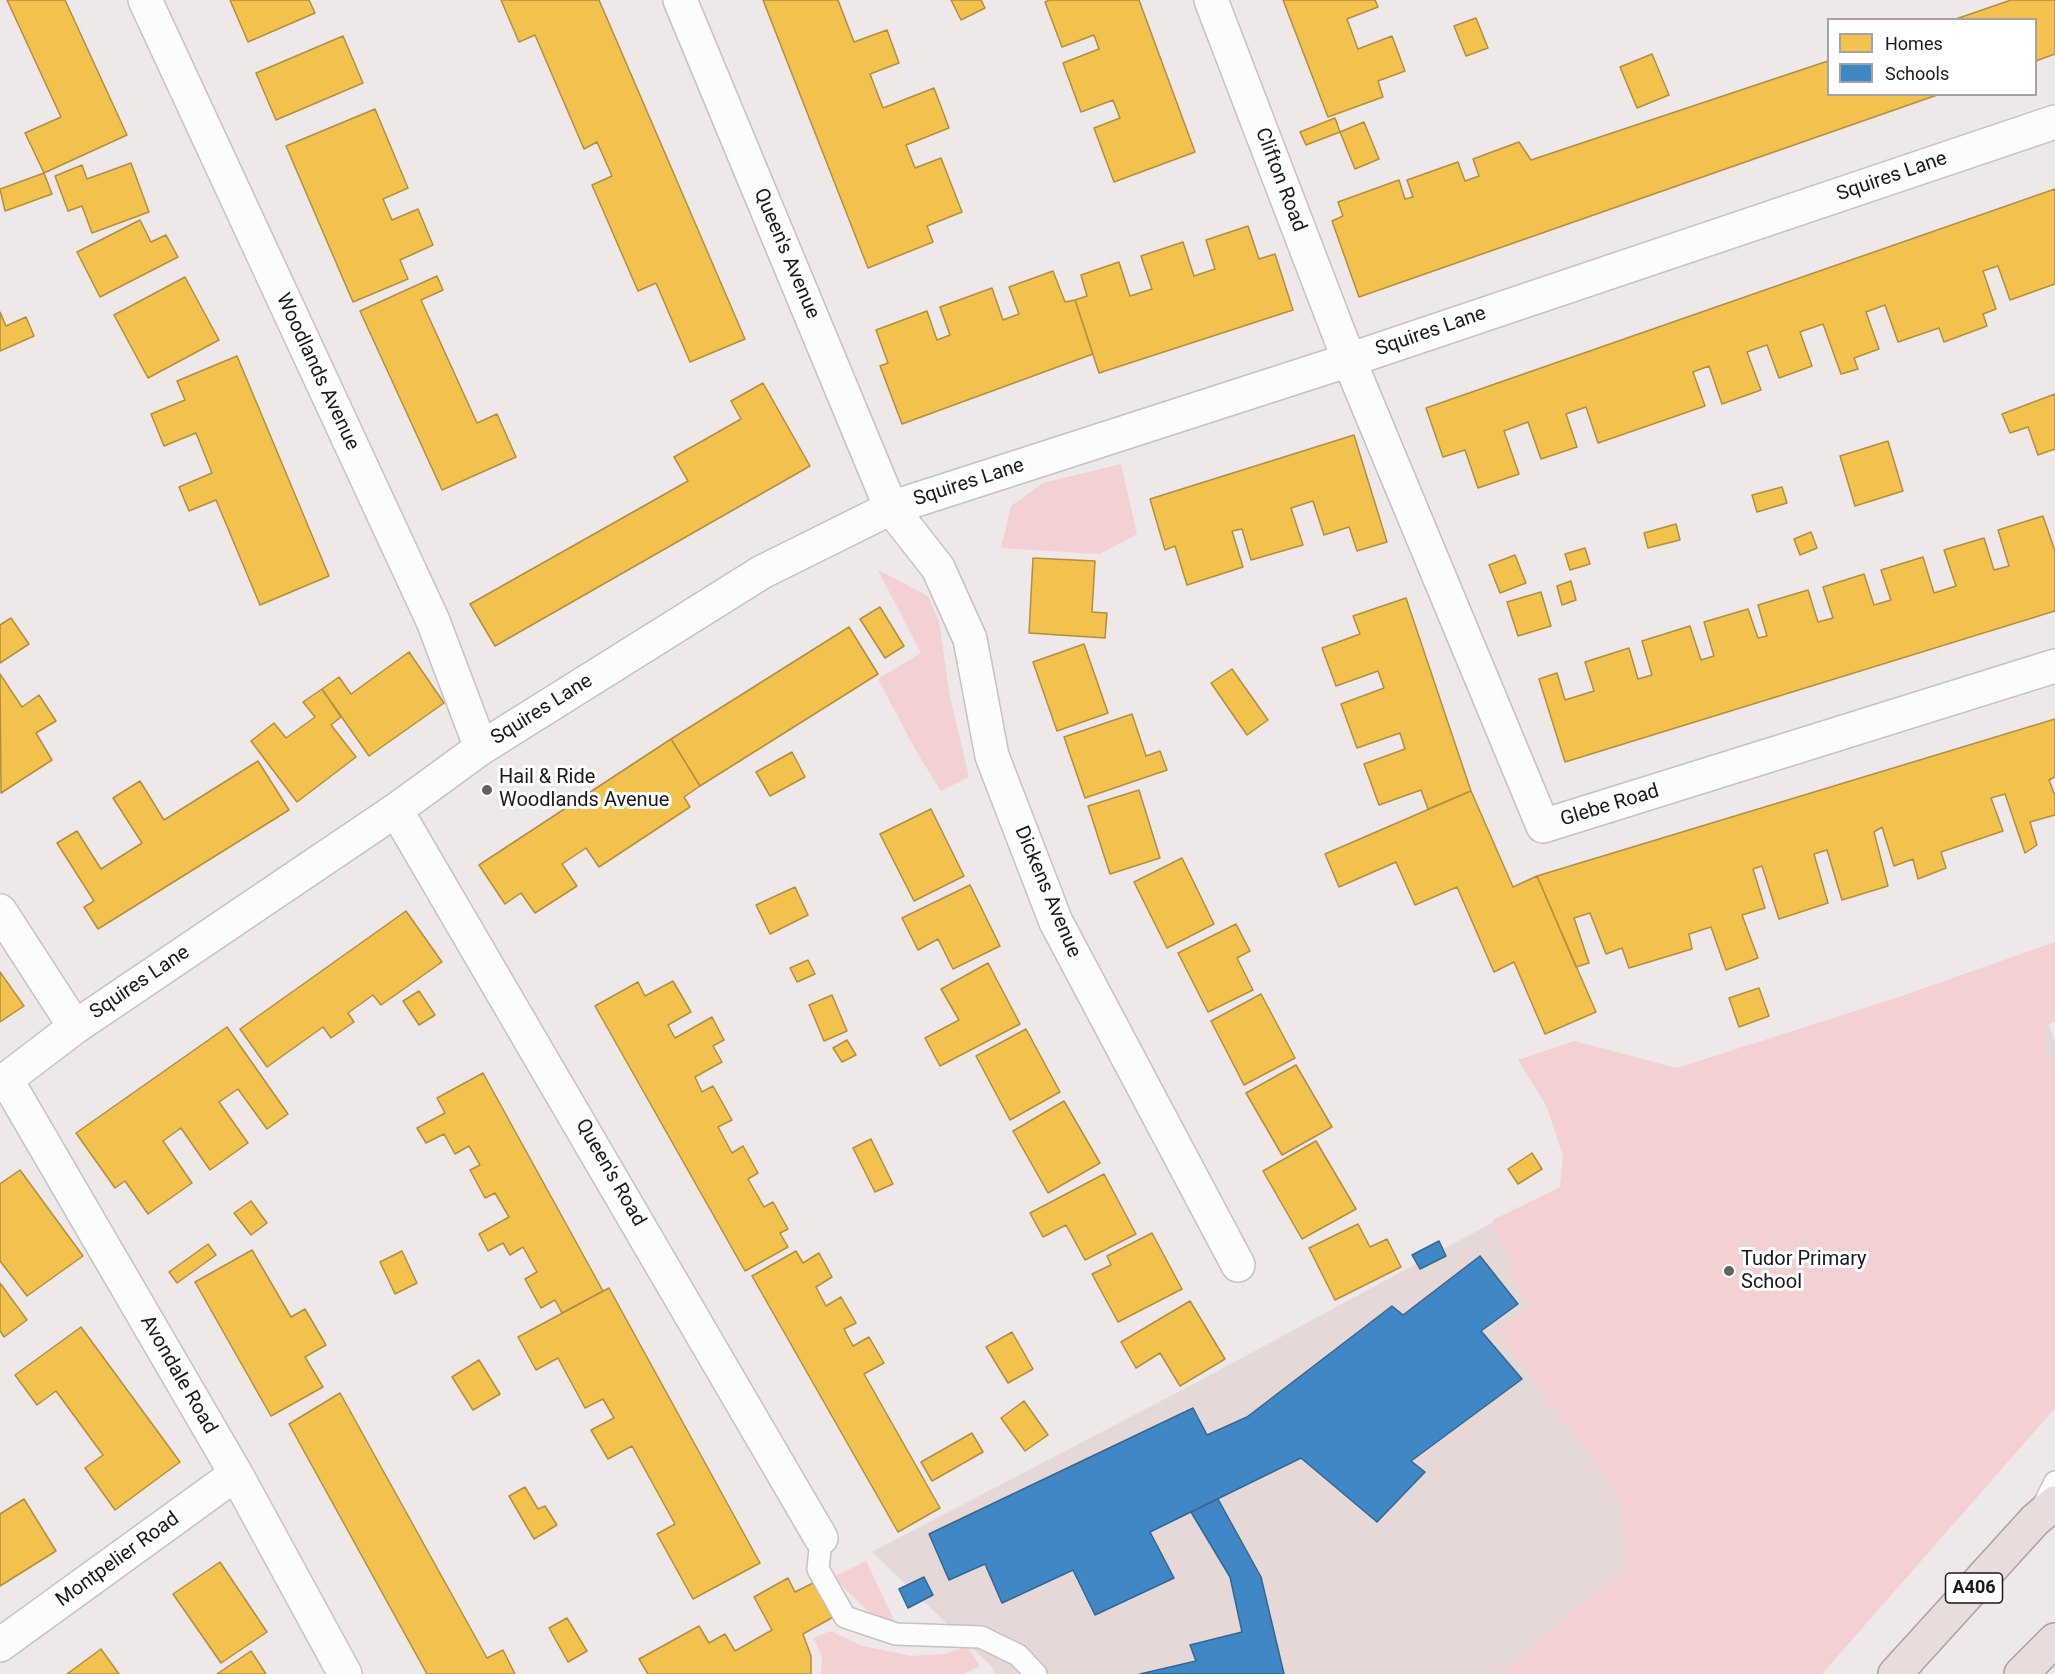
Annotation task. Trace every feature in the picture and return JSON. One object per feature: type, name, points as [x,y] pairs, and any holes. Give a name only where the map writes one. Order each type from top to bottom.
[{"type":"highway","name":"A406","points":[[1895,1674],[2045,1512]]},
{"type":"highway","points":[[2020,1674],[2055,1640]]},
{"type":"street","name":"Woodlands Avenue","points":[[145,0],[433,621],[481,748]]},
{"type":"street","name":"Queen's Avenue","points":[[680,0],[891,508]]},
{"type":"street","name":"Clifton Road","points":[[1211,0],[1349,360]]},
{"type":"street","name":"Squires Lane","points":[[3,1082],[75,1027],[396,810],[481,748],[762,572],[891,508],[1349,360],[2055,122]]},
{"type":"street","name":"Glebe Road","points":[[1349,360],[1543,826],[2055,666]]},
{"type":"street","name":"Dickens Avenue","points":[[891,508],[938,568],[970,639],[992,756],[1056,922],[1238,1265]]},
{"type":"street","name":"Queen's Road","points":[[396,810],[821,1538]]},
{"type":"street","points":[[0,911],[75,1027]]},
{"type":"street","name":"Avondale Road","points":[[3,1082],[236,1474],[345,1674]]},
{"type":"street","name":"Montpelier Road","points":[[0,1645],[236,1474]]},
{"type":"lane","points":[[2045,1512],[2055,1482]]},
{"type":"lane","points":[[821,1538],[818,1569],[846,1617],[896,1634],[981,1637],[1018,1655],[1036,1674]]},
{"type":"shaded area","points":[[1121,464],[1137,534],[1100,554],[1001,548],[1011,506],[1043,483]]},
{"type":"shaded area","points":[[878,570],[928,596],[939,622],[950,697],[969,777],[941,791],[915,749],[878,679],[921,653]]},
{"type":"shaded area","points":[[2055,942],[2055,1021],[2049,1024],[2040,1041],[2055,1072],[2055,1408],[1822,1674],[1500,1674],[1626,1567],[1620,1497],[1496,1329],[1532,1306],[1516,1280],[1493,1220],[1560,1187],[1563,1156],[1547,1107],[1518,1060],[1574,1041],[1677,1068],[1902,996]]},
{"type":"shaded area","name":"Tudor Primary School","points":[[2026,969],[2055,1041],[2055,1324],[1686,1674],[995,1674],[991,1666],[872,1552],[1201,1380],[1501,1218]]},
{"type":"shaded area","points":[[866,1561],[894,1620],[877,1620],[833,1577]]},
{"type":"shaded area","points":[[830,1631],[863,1646],[911,1656],[946,1654],[967,1646],[980,1666],[964,1674],[821,1674],[822,1656],[813,1638]]},
{"type":"building: Homes","points":[[7,0],[65,0],[127,135],[44,173],[25,133],[61,117]]},
{"type":"building: Homes","points":[[230,0],[309,0],[315,13],[248,42]]},
{"type":"building: Homes","points":[[501,0],[599,0],[745,339],[690,362],[656,283],[638,291],[592,185],[612,176],[597,142],[584,149],[535,35],[519,42]]},
{"type":"building: Homes","points":[[763,0],[838,0],[854,42],[887,30],[899,63],[870,74],[883,108],[934,88],[949,128],[906,145],[915,168],[941,158],[962,212],[927,226],[933,242],[868,268]]},
{"type":"building: Homes","points":[[951,0],[981,0],[985,8],[961,20]]},
{"type":"building: Homes","points":[[1049,0],[1139,0],[1195,152],[1114,182],[1094,128],[1120,118],[1113,100],[1081,112],[1063,63],[1099,49],[1094,35],[1062,47],[1045,2]]},
{"type":"building: Homes","points":[[1283,0],[1375,0],[1378,7],[1347,19],[1358,49],[1392,36],[1405,71],[1378,81],[1383,97],[1328,117]]},
{"type":"building: Homes","points":[[2011,0],[2055,0],[2055,54],[2037,61],[2037,18],[1959,18]]},
{"type":"building: Homes","points":[[1476,18],[1488,48],[1466,56],[1454,26]]},
{"type":"building: Homes","points":[[343,36],[363,83],[276,120],[256,73]]},
{"type":"building: Homes","points":[[1652,54],[1669,95],[1637,108],[1620,67]]},
{"type":"building: Homes","points":[[1827,61],[1827,96],[1934,96],[1359,297],[1332,221],[1343,216],[1338,202],[1399,180],[1405,199],[1413,197],[1407,180],[1458,162],[1465,181],[1479,176],[1473,159],[1519,142],[1531,160]]},
{"type":"building: Homes","points":[[375,109],[408,188],[383,199],[392,220],[418,209],[433,245],[400,260],[408,279],[353,302],[286,146]]},
{"type":"building: Homes","points":[[1335,118],[1340,132],[1306,145],[1300,132]]},
{"type":"building: Homes","points":[[1364,122],[1379,159],[1355,169],[1340,132]]},
{"type":"building: Homes","points":[[131,163],[149,212],[92,233],[82,206],[68,211],[55,176],[82,165],[87,179]]},
{"type":"building: Homes","points":[[44,173],[52,194],[5,211],[0,189]]},
{"type":"building: Homes","points":[[2055,189],[2055,284],[2010,300],[1998,266],[1983,271],[1996,309],[1983,314],[1987,326],[1944,342],[1939,328],[1898,342],[1885,305],[1866,312],[1879,349],[1854,358],[1858,369],[1841,374],[1823,324],[1800,332],[1812,366],[1779,378],[1767,345],[1747,352],[1761,390],[1722,404],[1709,366],[1693,372],[1705,406],[1598,443],[1586,407],[1566,414],[1577,447],[1541,459],[1528,422],[1504,431],[1519,474],[1478,488],[1465,450],[1443,457],[1426,408]]},
{"type":"building: Homes","points":[[140,220],[151,242],[166,235],[178,257],[100,297],[77,252]]},
{"type":"building: Homes","points":[[1248,226],[1259,259],[1275,254],[1293,310],[1099,373],[1075,300],[1087,296],[1081,275],[1119,262],[1130,296],[1152,289],[1141,256],[1183,242],[1194,276],[1215,269],[1206,240]]},
{"type":"building: Homes","points":[[1053,271],[1065,302],[1075,300],[1093,354],[902,424],[880,366],[888,363],[876,330],[927,311],[937,340],[950,335],[940,307],[992,288],[1003,320],[1019,314],[1009,287]]},
{"type":"building: Homes","points":[[437,276],[443,290],[421,300],[477,423],[497,414],[516,457],[442,490],[360,311]]},
{"type":"building: Homes","points":[[185,277],[219,340],[148,378],[114,315]]},
{"type":"building: Homes","points":[[0,312],[6,326],[26,317],[34,336],[0,351]]},
{"type":"building: Homes","points":[[237,356],[329,576],[260,605],[216,500],[189,511],[179,487],[212,473],[196,433],[164,446],[151,414],[185,400],[177,381]]},
{"type":"building: Homes","points":[[763,383],[810,466],[495,646],[470,604],[688,481],[674,457],[741,419],[731,401]]},
{"type":"building: Homes","points":[[2055,394],[2055,449],[2038,455],[2028,427],[2010,433],[2002,414]]},
{"type":"building: Homes","points":[[1354,435],[1387,542],[1357,551],[1349,527],[1324,535],[1313,501],[1291,508],[1303,545],[1251,560],[1242,529],[1232,531],[1243,567],[1187,585],[1175,546],[1165,550],[1150,499]]},
{"type":"building: Homes","points":[[1888,441],[1903,491],[1855,506],[1840,456]]},
{"type":"building: Homes","points":[[1782,487],[1787,503],[1757,512],[1752,495]]},
{"type":"building: Homes","points":[[2043,516],[2055,551],[2055,611],[1565,762],[1539,679],[1557,673],[1565,700],[1594,691],[1585,662],[1629,648],[1638,679],[1652,675],[1642,641],[1690,626],[1701,660],[1714,656],[1704,622],[1748,609],[1758,638],[1767,636],[1758,605],[1808,590],[1818,622],[1833,618],[1823,587],[1864,574],[1874,605],[1891,600],[1881,570],[1923,557],[1934,593],[1956,586],[1944,550],[1984,538],[1994,570],[2009,566],[1998,530]]},
{"type":"building: Homes","points":[[1676,524],[1680,540],[1648,548],[1644,533]]},
{"type":"building: Homes","points":[[1811,532],[1817,548],[1800,555],[1794,539]]},
{"type":"building: Homes","points":[[1585,548],[1590,564],[1570,570],[1565,554]]},
{"type":"building: Homes","points":[[1515,555],[1526,583],[1500,593],[1489,565]]},
{"type":"building: Homes","points":[[1033,558],[1095,561],[1092,612],[1107,613],[1105,638],[1029,633]]},
{"type":"building: Homes","points":[[1571,581],[1576,600],[1562,605],[1557,586]]},
{"type":"building: Homes","points":[[1541,592],[1551,626],[1518,636],[1507,602]]},
{"type":"building: Homes","points":[[1406,598],[1471,791],[1428,809],[1421,790],[1379,805],[1364,764],[1405,749],[1400,733],[1357,748],[1341,704],[1384,688],[1378,671],[1336,686],[1322,648],[1360,634],[1353,616]]},
{"type":"building: Homes","points":[[880,607],[904,646],[885,658],[860,619]]},
{"type":"building: Homes","points":[[11,618],[29,644],[0,663],[0,625]]},
{"type":"building: Homes","points":[[849,627],[878,674],[700,786],[671,739]]},
{"type":"building: Homes","points":[[1084,644],[1108,713],[1057,731],[1033,662]]},
{"type":"building: Homes","points":[[409,652],[444,703],[369,756],[322,689],[339,677],[351,694]]},
{"type":"building: Homes","points":[[1232,669],[1268,720],[1247,735],[1211,683]]},
{"type":"building: Homes","points":[[0,674],[22,707],[39,695],[56,721],[36,733],[52,760],[1,793]]},
{"type":"building: Homes","points":[[322,689],[341,717],[331,725],[356,757],[297,802],[251,741],[274,723],[286,738],[315,717],[303,702]]},
{"type":"building: Homes","points":[[1132,714],[1146,756],[1160,751],[1167,770],[1085,798],[1064,737]]},
{"type":"building: Homes","points":[[2055,719],[2055,777],[2049,780],[2055,796],[2055,815],[2030,822],[2037,845],[2025,853],[2005,794],[1991,798],[2003,831],[1941,852],[1946,868],[1918,879],[1913,859],[1894,866],[1882,827],[1874,832],[1888,886],[1842,900],[1827,850],[1814,854],[1828,903],[1779,919],[1762,866],[1753,869],[1765,908],[1742,915],[1758,958],[1726,970],[1711,927],[1689,934],[1692,949],[1629,968],[1622,948],[1606,954],[1590,913],[1574,918],[1589,963],[1576,967],[1537,876]]},
{"type":"building: Homes","points":[[671,739],[700,786],[684,797],[690,807],[599,867],[586,848],[562,864],[577,886],[535,913],[521,893],[505,904],[479,865]]},
{"type":"building: Homes","points":[[792,752],[805,777],[770,796],[756,772]]},
{"type":"building: Homes","points":[[258,761],[289,810],[98,929],[84,907],[94,901],[57,843],[77,831],[101,869],[142,843],[113,798],[140,781],[164,820]]},
{"type":"building: Homes","points":[[1139,790],[1160,858],[1110,874],[1088,806]]},
{"type":"building: Homes","points":[[1471,791],[1513,887],[1537,876],[1596,1012],[1545,1034],[1514,962],[1494,972],[1457,887],[1415,905],[1396,862],[1339,887],[1325,854]]},
{"type":"building: Homes","points":[[931,809],[964,876],[914,901],[880,834]]},
{"type":"building: Homes","points":[[1182,858],[1214,924],[1167,948],[1134,882]]},
{"type":"building: Homes","points":[[970,885],[1000,946],[953,969],[938,939],[918,950],[902,918]]},
{"type":"building: Homes","points":[[795,887],[808,915],[770,934],[756,905]]},
{"type":"building: Homes","points":[[406,911],[442,962],[381,1005],[373,995],[348,1013],[354,1022],[331,1038],[323,1027],[267,1067],[240,1029]]},
{"type":"building: Homes","points":[[1236,924],[1250,951],[1237,958],[1253,990],[1208,1012],[1178,953]]},
{"type":"building: Homes","points":[[808,960],[815,974],[797,982],[790,968]]},
{"type":"building: Homes","points":[[988,963],[1020,1024],[940,1066],[925,1038],[959,1020],[941,989]]},
{"type":"building: Homes","points":[[0,972],[24,1006],[0,1022]]},
{"type":"building: Homes","points":[[673,981],[691,1012],[668,1025],[675,1038],[712,1017],[724,1040],[713,1046],[722,1062],[695,1077],[702,1092],[713,1086],[732,1120],[718,1127],[732,1153],[743,1146],[758,1173],[748,1179],[764,1207],[773,1202],[788,1229],[780,1233],[788,1247],[745,1271],[595,1006],[638,982],[645,996]]},
{"type":"building: Homes","points":[[1759,988],[1769,1016],[1739,1027],[1729,998]]},
{"type":"building: Homes","points":[[419,991],[435,1015],[419,1025],[403,1001]]},
{"type":"building: Homes","points":[[1261,994],[1295,1058],[1244,1085],[1211,1021]]},
{"type":"building: Homes","points":[[832,995],[847,1031],[824,1041],[809,1005]]},
{"type":"building: Homes","points":[[227,1027],[288,1114],[267,1129],[238,1089],[219,1102],[248,1143],[210,1170],[181,1128],[163,1141],[192,1183],[148,1214],[125,1181],[115,1188],[76,1133]]},
{"type":"building: Homes","points":[[1026,1029],[1060,1092],[1010,1120],[976,1056]]},
{"type":"building: Homes","points":[[847,1040],[856,1055],[842,1062],[833,1048]]},
{"type":"building: Homes","points":[[1296,1065],[1332,1127],[1282,1155],[1246,1093]]},
{"type":"building: Homes","points":[[483,1073],[603,1291],[562,1313],[555,1300],[541,1308],[525,1279],[537,1272],[523,1247],[510,1255],[503,1243],[488,1251],[479,1234],[509,1217],[495,1193],[485,1198],[470,1170],[480,1165],[469,1146],[455,1154],[444,1134],[426,1143],[417,1128],[445,1113],[437,1098]]},
{"type":"building: Homes","points":[[1064,1101],[1100,1163],[1048,1193],[1013,1131]]},
{"type":"building: Homes","points":[[871,1139],[893,1184],[875,1192],[853,1148]]},
{"type":"building: Homes","points":[[1316,1141],[1356,1209],[1302,1239],[1263,1171]]},
{"type":"building: Homes","points":[[1532,1153],[1542,1169],[1518,1184],[1508,1169]]},
{"type":"building: Homes","points":[[20,1170],[83,1256],[27,1296],[0,1261],[0,1184]]},
{"type":"building: Homes","points":[[1104,1174],[1136,1234],[1085,1260],[1066,1225],[1043,1237],[1030,1213]]},
{"type":"building: Homes","points":[[251,1201],[267,1223],[251,1235],[234,1213]]},
{"type":"building: Homes","points":[[1358,1224],[1370,1247],[1387,1239],[1401,1267],[1335,1300],[1309,1248]]},
{"type":"building: Homes","points":[[1152,1233],[1182,1289],[1118,1322],[1092,1274],[1111,1265],[1107,1256]]},
{"type":"building: Homes","points":[[208,1244],[216,1255],[177,1283],[169,1272]]},
{"type":"building: Homes","points":[[252,1250],[291,1317],[305,1309],[326,1345],[305,1357],[323,1387],[271,1416],[195,1282]]},
{"type":"building: Homes","points":[[402,1251],[417,1283],[395,1294],[380,1262]]},
{"type":"building: Homes","points":[[796,1251],[803,1263],[819,1253],[832,1277],[816,1287],[826,1306],[841,1297],[856,1323],[844,1329],[853,1346],[869,1337],[884,1363],[864,1374],[940,1508],[898,1532],[752,1276]]},
{"type":"building: Homes","points":[[0,1283],[27,1320],[4,1337],[0,1331]]},
{"type":"building: Homes","points":[[609,1288],[760,1563],[693,1599],[657,1534],[675,1524],[632,1446],[608,1459],[591,1430],[614,1418],[603,1399],[585,1408],[558,1358],[536,1370],[518,1337]]},
{"type":"building: Homes","points":[[1190,1301],[1225,1359],[1180,1386],[1160,1353],[1136,1368],[1121,1342]]},
{"type":"building: Homes","points":[[81,1327],[180,1462],[115,1510],[85,1468],[103,1455],[56,1391],[37,1405],[15,1375]]},
{"type":"building: Homes","points":[[1012,1332],[1033,1369],[1008,1383],[986,1347]]},
{"type":"building: Homes","points":[[479,1360],[500,1394],[473,1410],[452,1377]]},
{"type":"building: Homes","points":[[340,1393],[487,1658],[503,1650],[515,1674],[427,1674],[289,1424]]},
{"type":"building: Homes","points":[[1024,1401],[1048,1435],[1025,1451],[1001,1418]]},
{"type":"building: Homes","points":[[972,1433],[983,1452],[932,1481],[921,1462]]},
{"type":"building: Homes","points":[[525,1487],[538,1509],[545,1506],[557,1525],[534,1539],[509,1496]]},
{"type":"building: Homes","points":[[24,1499],[56,1551],[0,1586],[0,1514]]},
{"type":"building: Homes","points":[[220,1562],[267,1632],[221,1663],[173,1594]]},
{"type":"building: Homes","points":[[788,1578],[795,1592],[815,1582],[835,1616],[803,1634],[811,1656],[811,1674],[648,1674],[639,1659],[699,1626],[709,1643],[725,1634],[735,1651],[772,1630],[754,1597]]},
{"type":"building: Homes","points":[[567,1618],[587,1651],[568,1662],[549,1628]]},
{"type":"building: Homes","points":[[101,1649],[119,1674],[67,1674]]},
{"type":"building: Homes","points":[[251,1651],[266,1674],[217,1674]]},
{"type":"building: Schools","points":[[1439,1241],[1446,1256],[1420,1269],[1412,1255]]},
{"type":"building: Schools","points":[[1480,1256],[1518,1304],[1481,1331],[1522,1379],[1411,1461],[1425,1472],[1377,1522],[1301,1458],[1150,1532],[1174,1578],[1095,1615],[1073,1570],[1002,1603],[985,1564],[949,1580],[929,1534],[1193,1408],[1207,1435],[1247,1417],[1392,1306],[1403,1315]]},
{"type":"building: Schools","points":[[1218,1499],[1261,1577],[1284,1674],[1140,1674],[1196,1661],[1190,1645],[1242,1632],[1230,1577],[1191,1512]]},
{"type":"building: Schools","points":[[924,1577],[933,1595],[908,1608],[899,1589]]},
{"type":"place","name":"Hail & Ride Woodlands Avenue","points":[[487,790]]},
{"type":"place","name":"Tudor Primary School","points":[[1729,1271]]}]
